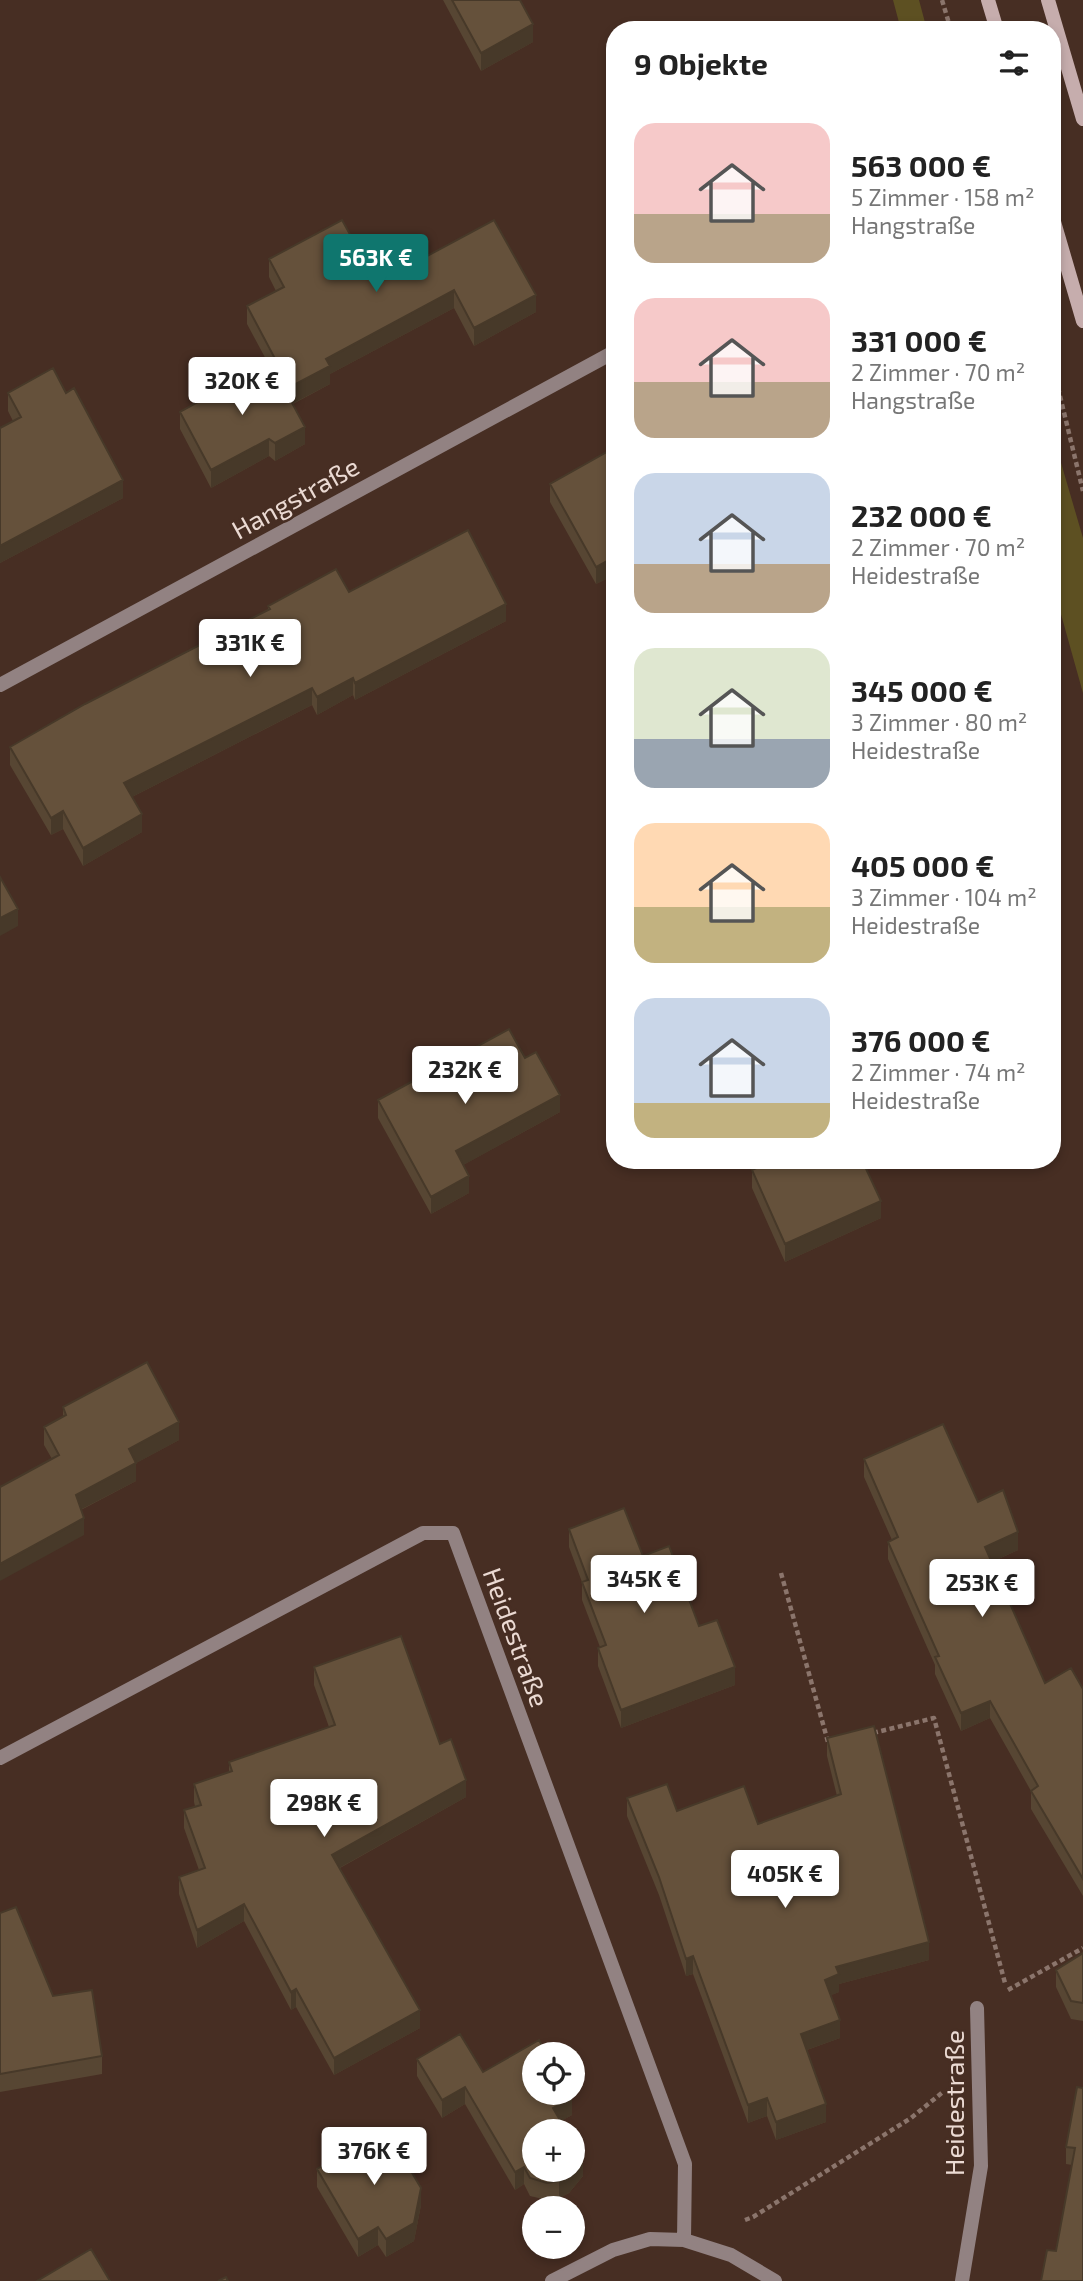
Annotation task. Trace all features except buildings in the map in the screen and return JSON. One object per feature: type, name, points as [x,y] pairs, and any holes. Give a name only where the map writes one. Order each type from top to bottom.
[{"type":"main road","points":[[988,0],[994,21]]},
{"type":"main road","points":[[1048,0],[1054,21]]},
{"type":"main road","points":[[1061,44],[1083,119]]},
{"type":"main road","points":[[1061,246],[1083,321]]},
{"type":"street","name":"Hangstraße","points":[[0,685],[606,356]]},
{"type":"street","name":"Heidestraße","points":[[0,1758],[423,1533],[453,1533],[685,2164],[684,2240]]},
{"type":"street","name":"Heidestraße","points":[[962,2281],[981,2166],[977,2008]]},
{"type":"street","points":[[552,2281],[625,2246],[650,2239],[684,2240],[732,2255],[775,2281]]},
{"type":"path","points":[[942,0],[948,21]]},
{"type":"path","points":[[1061,400],[1083,491]]},
{"type":"path","points":[[782,1573],[828,1744]]},
{"type":"path","points":[[868,1734],[934,1718],[1007,1991],[1083,1948]]},
{"type":"path","points":[[742,2221],[753,2217],[911,2118],[978,2064]]},
{"type":"shaded area","points":[[893,0],[919,0],[925,21],[899,21]]},
{"type":"shaded area","points":[[1061,463],[1083,538],[1083,693],[1061,614]]}]
